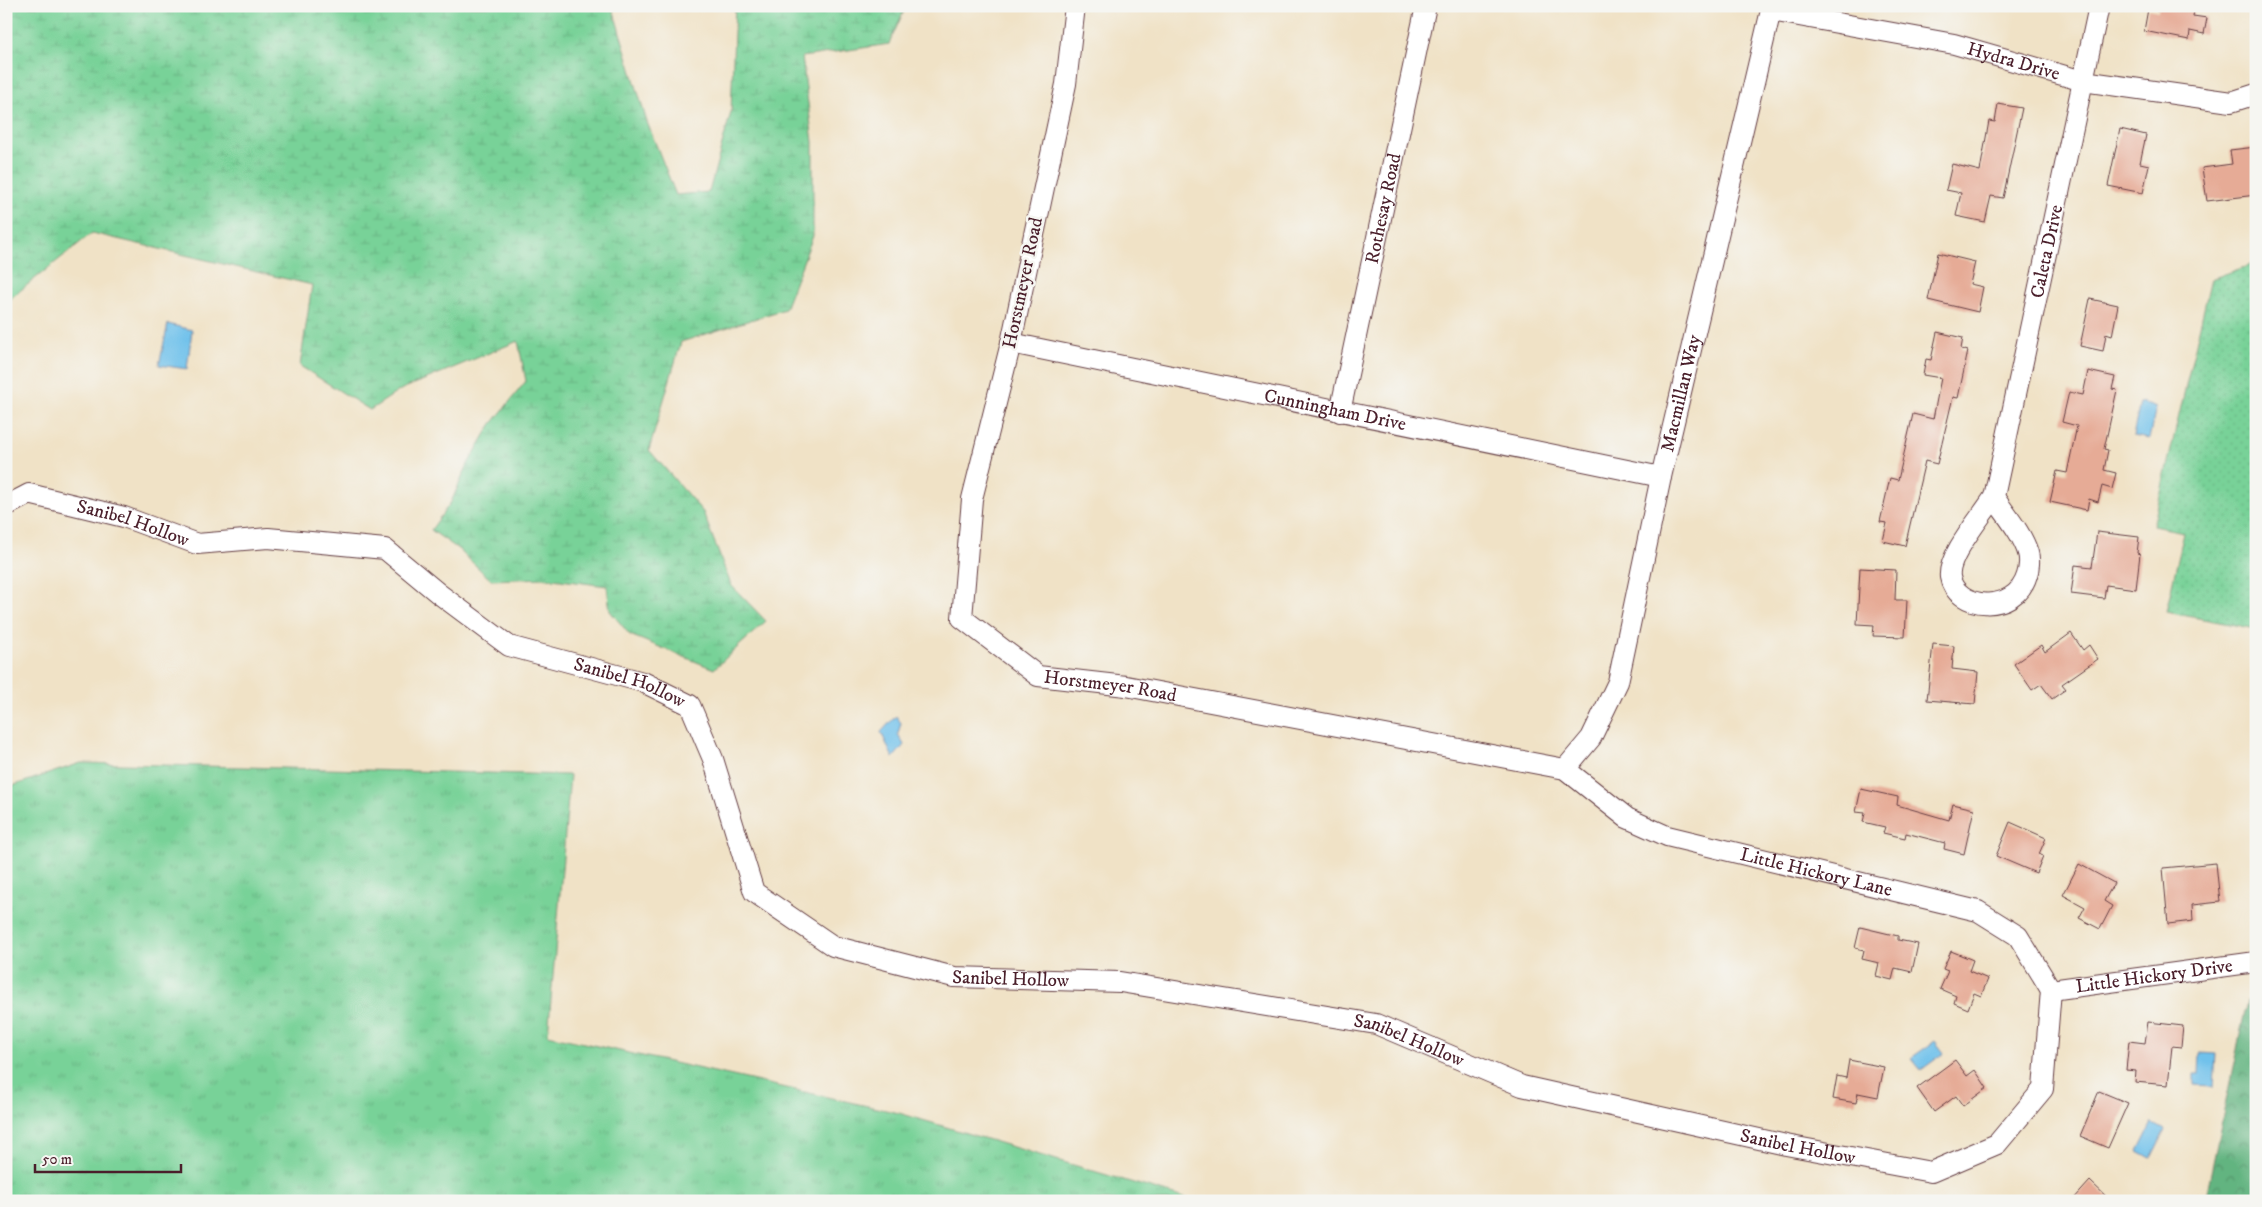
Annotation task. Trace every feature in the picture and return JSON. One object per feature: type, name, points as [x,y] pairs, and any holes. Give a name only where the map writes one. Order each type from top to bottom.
[{"type":"street","name":"Horstmeyer Road","points":[[1075,6],[1066,84],[1011,343],[972,499],[962,618],[1038,676],[1126,686],[1565,769]]},
{"type":"street","name":"Rothesay Road","points":[[1340,412],[1426,6]]},
{"type":"street","name":"Caleta Drive","points":[[1994,497],[2028,553],[2029,570],[2024,586],[2015,596],[1988,605],[1971,599],[1956,590],[1950,576],[1954,558],[1994,497],[2099,6]]},
{"type":"street","name":"Hydra Drive","points":[[1771,9],[1954,44],[2083,81],[2231,102],[2256,94]]},
{"type":"street","name":"Macmillan Way","points":[[1565,769],[1591,738],[1618,682],[1661,477],[1771,9]]},
{"type":"street","name":"Cunningham Drive","points":[[1011,343],[1661,477]]},
{"type":"street","name":"Sanibel Hollow","points":[[6,506],[29,494],[124,517],[197,544],[268,538],[384,550],[509,646],[643,682],[690,705],[713,759],[754,892],[832,946],[954,977],[1120,982],[1376,1024],[1522,1086],[1786,1145],[1931,1172],[1996,1144],[2043,1089],[2051,990]]},
{"type":"street","name":"Little Hickory Lane","points":[[1565,769],[1627,818],[1667,836],[1978,911],[2018,936],[2051,990]]},
{"type":"street","name":"Little Hickory Drive","points":[[2051,990],[2256,962]]},
{"type":"green space","points":[[6,6],[374,6],[377,10],[380,6],[612,6],[647,122],[676,195],[709,192],[731,112],[735,6],[906,6],[889,44],[802,57],[813,142],[813,236],[785,309],[681,342],[649,450],[703,512],[731,585],[766,621],[714,669],[630,635],[610,611],[607,586],[545,578],[491,580],[458,549],[431,530],[451,502],[469,462],[491,425],[526,381],[518,341],[402,389],[370,410],[300,366],[312,285],[92,233],[6,302]]},
{"type":"green space","points":[[2256,263],[2256,629],[2166,612],[2184,532],[2153,526],[2211,279]]},
{"type":"green space","points":[[81,763],[570,775],[548,1035],[899,1113],[1194,1201],[6,1201],[6,788]]},
{"type":"green space","points":[[2256,999],[2256,1201],[2205,1201],[2247,1001]]},
{"type":"water","points":[[168,324],[192,330],[187,369],[159,365]]},
{"type":"water","points":[[2140,403],[2156,407],[2149,439],[2133,436]]},
{"type":"water","points":[[896,716],[901,723],[898,734],[904,745],[893,758],[881,732]]},
{"type":"water","points":[[1935,1041],[1944,1053],[1921,1070],[1911,1058]]},
{"type":"water","points":[[2200,1053],[2216,1054],[2214,1086],[2194,1085],[2194,1074],[2199,1074]]},
{"type":"water","points":[[2152,1123],[2165,1130],[2151,1158],[2138,1151]]},
{"type":"building","points":[[2159,6],[2195,6],[2193,16],[2207,18],[2204,34],[2190,31],[2189,40],[2144,31],[2148,9],[2158,11]]},
{"type":"building","points":[[1998,104],[2022,108],[2003,198],[1991,196],[1985,222],[1956,216],[1961,193],[1946,190],[1952,164],[1980,171],[1989,121],[1995,122]]},
{"type":"building","points":[[2120,129],[2146,135],[2140,163],[2149,165],[2143,193],[2108,186]]},
{"type":"building","points":[[2256,147],[2256,195],[2207,201],[2202,168],[2232,164],[2230,150]]},
{"type":"building","points":[[1938,253],[1975,262],[1970,284],[1983,287],[1978,312],[1928,300]]},
{"type":"building","points":[[2090,299],[2118,305],[2112,336],[2106,334],[2103,351],[2080,346]]},
{"type":"building","points":[[1937,332],[1963,338],[1961,349],[1968,351],[1958,398],[1953,397],[1937,464],[1925,461],[1905,546],[1883,541],[1887,523],[1880,522],[1890,478],[1898,480],[1913,414],[1933,419],[1941,378],[1923,375],[1926,359],[1931,360]]},
{"type":"building","points":[[2088,371],[2115,377],[2112,389],[2117,390],[2104,449],[2108,450],[2104,470],[2116,473],[2112,489],[2102,486],[2098,502],[2089,499],[2087,510],[2050,502],[2057,471],[2067,473],[2077,426],[2062,422],[2069,392],[2083,395]]},
{"type":"building","points":[[2097,532],[2139,537],[2137,553],[2140,554],[2136,589],[2106,585],[2104,598],[2071,594],[2075,565],[2092,567]]},
{"type":"building","points":[[1860,568],[1896,570],[1895,600],[1907,600],[1905,637],[1873,636],[1874,625],[1857,624]]},
{"type":"building","points":[[2071,633],[2083,650],[2089,645],[2098,659],[2062,684],[2066,689],[2052,699],[2041,684],[2032,690],[2014,664],[2041,645],[2045,652]]},
{"type":"building","points":[[1933,644],[1954,646],[1952,669],[1978,672],[1975,704],[1927,700]]},
{"type":"building","points":[[1861,789],[1898,797],[1897,805],[1949,820],[1953,804],[1974,809],[1964,854],[1944,849],[1945,843],[1906,833],[1905,838],[1883,833],[1885,827],[1863,822],[1865,813],[1856,812]]},
{"type":"building","points":[[2010,822],[2046,838],[2039,854],[2043,856],[2036,873],[1996,856]]},
{"type":"building","points":[[2216,863],[2220,902],[2192,905],[2193,921],[2168,924],[2163,868]]},
{"type":"building","points":[[2079,864],[2114,883],[2104,901],[2112,906],[2100,929],[2079,918],[2085,907],[2063,895]]},
{"type":"building","points":[[1860,927],[1898,936],[1898,940],[1918,944],[1912,972],[1895,968],[1892,980],[1876,976],[1879,963],[1862,959],[1864,950],[1855,948]]},
{"type":"building","points":[[1951,951],[1973,960],[1969,971],[1988,979],[1981,996],[1974,993],[1968,1009],[1954,1003],[1956,996],[1940,989],[1948,971],[1943,969]]},
{"type":"building","points":[[2148,1022],[2183,1026],[2181,1047],[2172,1046],[2168,1085],[2135,1082],[2136,1071],[2126,1070],[2129,1041],[2145,1043]]},
{"type":"building","points":[[1849,1060],[1884,1067],[1878,1097],[1858,1093],[1856,1103],[1833,1099],[1837,1076],[1846,1078]]},
{"type":"building","points":[[1955,1060],[1967,1076],[1975,1070],[1987,1088],[1963,1106],[1956,1096],[1934,1112],[1917,1088]]},
{"type":"building","points":[[2099,1091],[2128,1103],[2108,1148],[2080,1136]]},
{"type":"building","points":[[2090,1181],[2111,1201],[2072,1201]]}]
